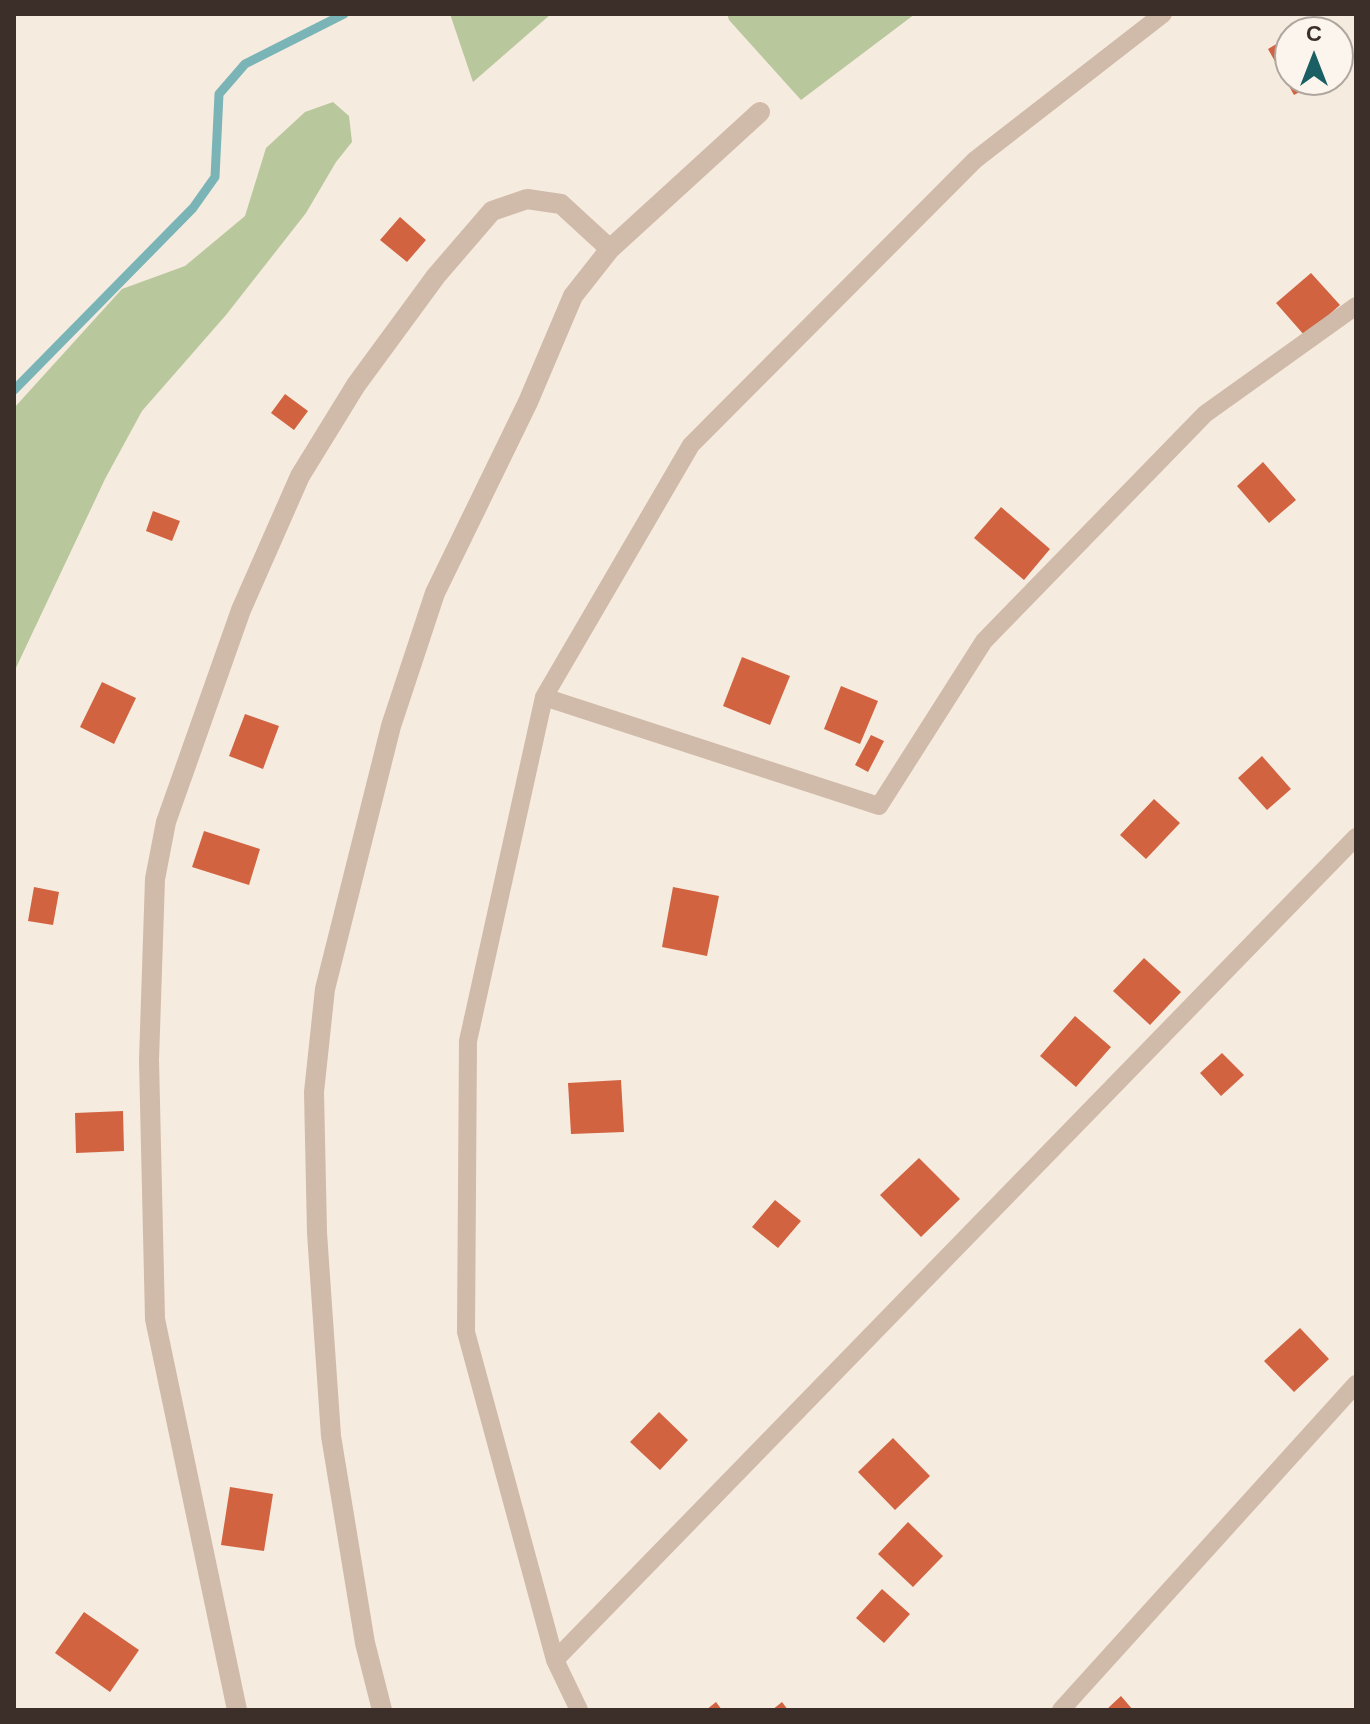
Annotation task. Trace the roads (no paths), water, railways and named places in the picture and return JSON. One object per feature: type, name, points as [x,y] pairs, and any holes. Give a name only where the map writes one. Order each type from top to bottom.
[{"type":"street","points":[[382,1710],[365,1643],[331,1436],[317,1233],[314,1092],[325,989],[391,726],[435,593],[528,402],[573,296],[610,249],[760,112]]},
{"type":"street","points":[[237,1710],[155,1319],[149,1060],[155,879],[166,822],[241,610],[300,476],[356,385],[436,276],[492,211],[527,199],[561,204],[610,249]]},
{"type":"lane","points":[[579,1710],[555,1660],[466,1332],[468,1041],[544,697],[691,445],[975,160],[1163,14]]},
{"type":"lane","points":[[544,697],[879,806],[984,641],[1205,414],[1356,306]]},
{"type":"lane","points":[[555,1660],[1356,837]]},
{"type":"lane","points":[[1061,1710],[1356,1384]]},
{"type":"waterway","points":[[14,390],[193,208],[215,177],[219,94],[245,64],[344,14]]}]
